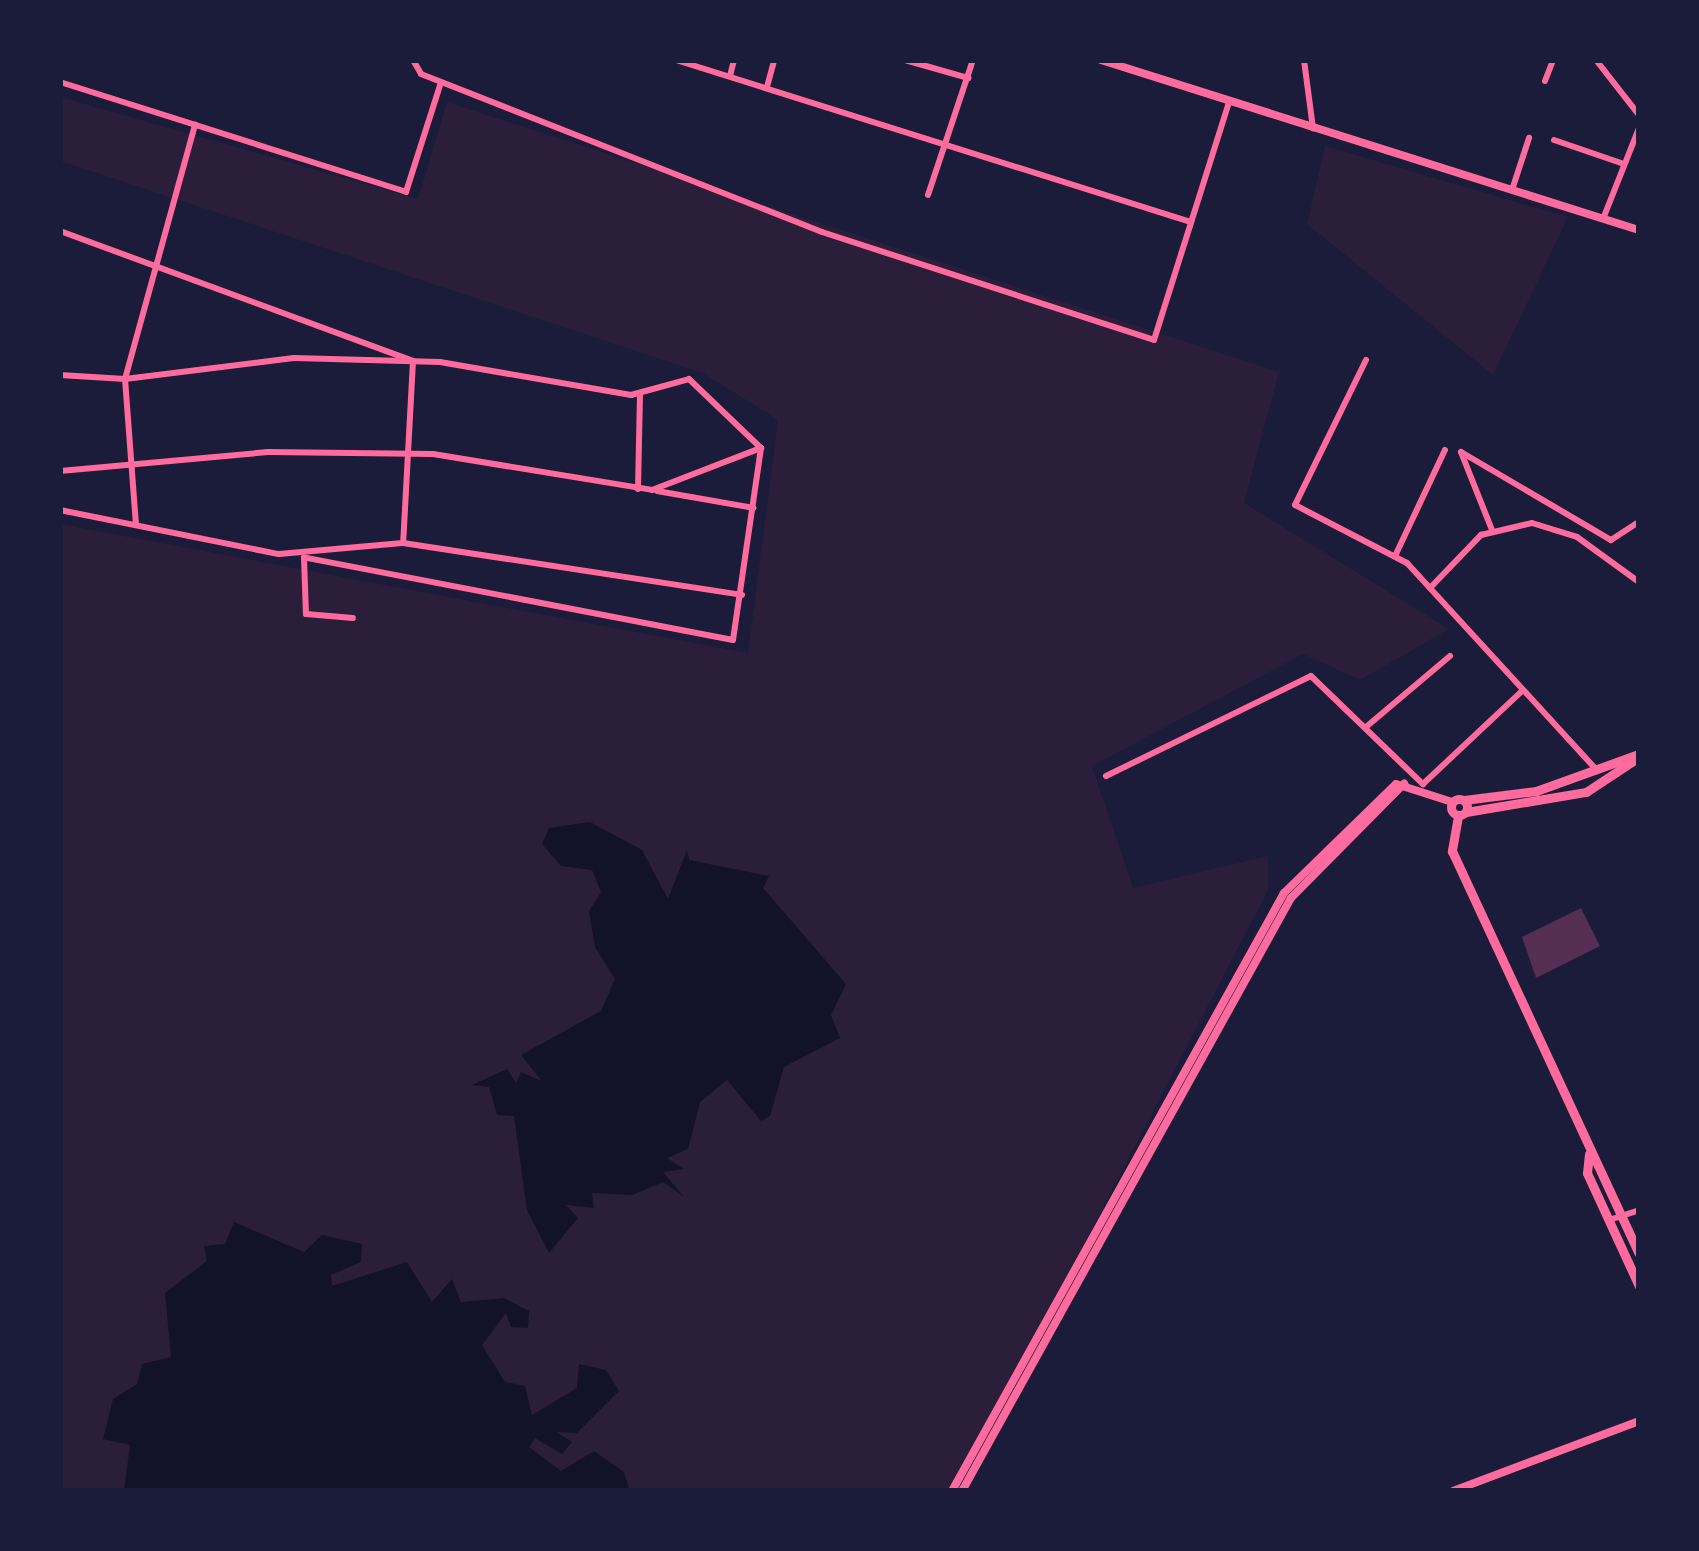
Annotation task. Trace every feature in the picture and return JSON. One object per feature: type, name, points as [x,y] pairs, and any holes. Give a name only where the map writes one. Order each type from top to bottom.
[{"type":"main road","points":[[1101,60],[1639,230]]},
{"type":"main road","points":[[1460,808],[1639,755]]},
{"type":"main road","points":[[952,1491],[1284,893],[1404,782],[1423,784],[1460,808],[1586,792],[1639,755]]},
{"type":"main road","points":[[1460,808],[1452,850],[1589,1154],[1639,1253]]},
{"type":"main road","points":[[1589,1154],[1609,1220],[1639,1286]]},
{"type":"main road","points":[[962,1491],[1052,1315]]},
{"type":"main road","points":[[1453,1491],[1639,1421]]},
{"type":"street","points":[[413,60],[441,82],[822,232],[1154,340],[1229,102]]},
{"type":"street","points":[[676,60],[946,139],[1191,223]]},
{"type":"street","points":[[730,76],[734,60]]},
{"type":"street","points":[[767,87],[775,60]]},
{"type":"street","points":[[905,60],[968,78]]},
{"type":"street","points":[[928,195],[973,60]]},
{"type":"street","points":[[1304,60],[1312,128]]},
{"type":"street","points":[[1545,81],[1553,60]]},
{"type":"street","points":[[1596,60],[1639,115]]},
{"type":"street","points":[[60,82],[406,192],[441,82]]},
{"type":"street","points":[[136,525],[125,379],[195,124]]},
{"type":"street","points":[[1603,219],[1639,128]]},
{"type":"street","points":[[1512,190],[1528,138]]},
{"type":"street","points":[[1554,140],[1624,164]]},
{"type":"street","points":[[60,231],[413,361]]},
{"type":"street","points":[[60,375],[125,379],[259,359],[413,361],[640,395],[688,379],[761,448]]},
{"type":"street","points":[[1366,360],[1295,505],[1396,554],[1597,770]]},
{"type":"street","points":[[403,543],[412,454],[413,361]]},
{"type":"street","points":[[638,489],[640,395]]},
{"type":"street","points":[[652,490],[761,448]]},
{"type":"street","points":[[303,553],[733,640],[761,448]]},
{"type":"street","points":[[1396,554],[1445,450]]},
{"type":"street","points":[[60,471],[135,471],[268,452],[412,454],[754,508]]},
{"type":"street","points":[[1492,530],[1461,452],[1611,540],[1639,522]]},
{"type":"street","points":[[60,510],[279,554],[403,543],[742,595]]},
{"type":"street","points":[[1430,588],[1492,530],[1553,526],[1639,582]]},
{"type":"street","points":[[303,553],[306,614],[353,618]]},
{"type":"street","points":[[1366,727],[1450,656]]},
{"type":"street","points":[[1106,776],[1304,676],[1366,727],[1423,784],[1522,691]]},
{"type":"street","points":[[1609,1220],[1639,1210]]},
{"type":"shaded area","points":[[60,97],[418,199],[447,102],[1279,372],[1244,503],[1449,629],[1360,680],[1303,654],[1092,766],[1133,888],[1268,856],[1268,890],[956,1491],[60,1491],[60,524],[748,653],[778,420],[703,373],[60,161]]},
{"type":"shaded area","points":[[1325,146],[1568,217],[1493,375],[1307,224]]},
{"type":"shaded area","points":[[590,822],[642,850],[668,899],[687,850],[689,860],[769,876],[763,888],[846,984],[831,1015],[840,1038],[784,1067],[770,1116],[761,1121],[727,1080],[700,1102],[688,1149],[667,1158],[684,1169],[663,1172],[684,1197],[663,1182],[632,1195],[592,1193],[594,1208],[566,1205],[578,1218],[549,1253],[527,1210],[514,1116],[497,1115],[489,1087],[472,1085],[507,1069],[516,1083],[521,1072],[542,1081],[521,1055],[601,1011],[615,979],[595,947],[589,911],[601,892],[592,870],[561,866],[542,844],[549,828]]},
{"type":"shaded area","points":[[234,1222],[304,1252],[322,1235],[362,1244],[361,1262],[331,1275],[332,1286],[407,1262],[432,1302],[452,1279],[461,1302],[504,1298],[529,1311],[528,1328],[511,1327],[506,1313],[482,1345],[505,1382],[525,1386],[532,1415],[577,1388],[579,1364],[606,1370],[619,1391],[577,1433],[556,1432],[572,1442],[562,1454],[535,1438],[529,1447],[561,1471],[594,1451],[624,1472],[630,1491],[124,1491],[130,1445],[103,1439],[113,1399],[137,1384],[142,1364],[171,1357],[165,1293],[207,1261],[204,1246],[225,1244]]},
{"type":"building","points":[[1581,908],[1600,946],[1536,978],[1522,937]]}]
